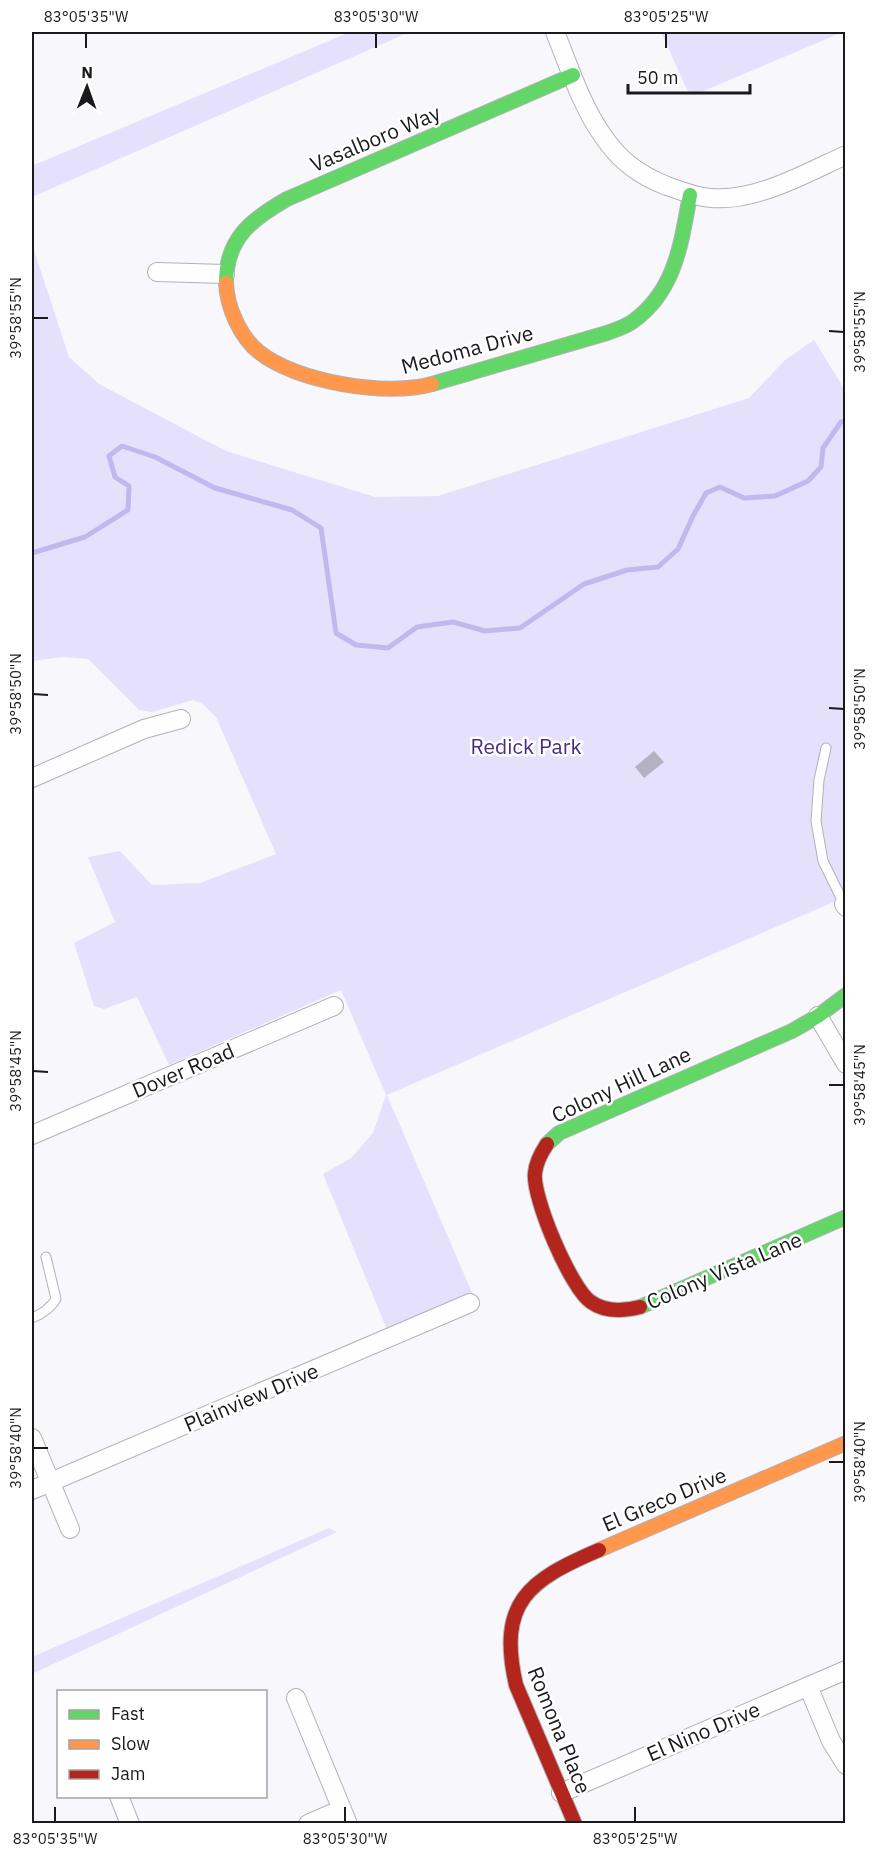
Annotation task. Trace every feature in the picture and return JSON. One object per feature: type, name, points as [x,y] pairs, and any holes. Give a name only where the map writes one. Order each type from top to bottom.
[{"type":"street","points":[[555,32],[585,103],[602,136],[625,163],[656,182],[690,195],[712,198],[736,197],[781,185],[844,159]]},
{"type":"street","name":"Vasalboro Way","points":[[225,274],[232,251],[245,230],[256,217],[287,199],[573,75]]},
{"type":"street","name":"Medoma Drive","points":[[225,274],[228,302],[250,345],[263,356],[292,370],[350,385],[402,390],[420,387],[608,333],[631,323],[649,308],[666,287],[679,253],[690,195]]},
{"type":"street","points":[[157,272],[225,274]]},
{"type":"street","points":[[32,778],[144,729],[181,719]]},
{"type":"street","name":"Colony Hill Lane","points":[[600,1306],[583,1296],[572,1280],[537,1198],[534,1184],[539,1154],[549,1142],[574,1125],[792,1031],[818,1016],[846,995]]},
{"type":"street","name":"Dover Road","points":[[32,1135],[334,1006]]},
{"type":"street","points":[[818,1016],[846,1064]]},
{"type":"street","name":"Colony Vista Lane","points":[[600,1306],[621,1310],[642,1306],[846,1217]]},
{"type":"street","name":"Plainview Drive","points":[[32,1490],[470,1303]]},
{"type":"street","points":[[32,1438],[70,1529]]},
{"type":"street","name":"El Greco Drive","points":[[516,1615],[529,1590],[549,1573],[566,1564],[846,1443]]},
{"type":"street","name":"Romona Place","points":[[516,1615],[509,1650],[516,1685],[575,1824]]},
{"type":"street","name":"El Nino Drive","points":[[561,1792],[846,1670]]},
{"type":"street","points":[[808,1686],[831,1741],[846,1765]]},
{"type":"street","points":[[296,1698],[345,1816],[308,1824]]},
{"type":"street","points":[[119,1798],[130,1824]]},
{"type":"lane","points":[[826,748],[819,780],[816,821],[823,861],[845,905]]},
{"type":"lane","points":[[32,1318],[52,1306],[56,1299],[46,1257]]},
{"type":"green space","points":[[350,32],[410,32],[32,197],[32,165]]},
{"type":"green space","points":[[661,32],[843,32],[694,95],[687,90]]},
{"type":"green space","name":"Redick Park","points":[[32,244],[69,357],[99,384],[226,451],[375,497],[438,496],[749,398],[785,360],[814,340],[845,390],[845,897],[387,1095],[473,1295],[388,1332],[323,1174],[351,1158],[373,1133],[386,1095],[341,990],[169,1065],[137,997],[104,1009],[94,1006],[74,943],[115,922],[88,857],[120,851],[152,885],[200,883],[276,854],[216,717],[203,704],[193,700],[152,712],[139,710],[88,659],[63,657],[32,661]]},
{"type":"green space","points":[[329,1528],[337,1532],[32,1674],[32,1657]]},
{"type":"building","points":[[654,751],[664,762],[644,778],[635,767]]},
{"type":"waterway","points":[[32,553],[85,537],[128,510],[129,486],[115,477],[109,456],[122,446],[155,457],[215,488],[292,510],[321,528],[336,633],[356,645],[388,648],[417,627],[453,622],[485,631],[520,628],[584,584],[627,570],[658,567],[678,549],[706,493],[720,487],[744,498],[775,496],[808,481],[821,467],[823,448],[841,422],[846,421]]},
{"type":"traffic: fast","points":[[226,283],[231,254],[243,232],[263,214],[287,199],[573,75]]},
{"type":"traffic: fast","points":[[432,384],[607,333],[632,322],[647,310],[667,281],[679,248],[690,195]]},
{"type":"traffic: fast","points":[[547,1144],[559,1133],[792,1031],[818,1016],[846,995]]},
{"type":"traffic: fast","points":[[640,1307],[846,1217]]},
{"type":"traffic: slow","points":[[226,283],[229,302],[240,330],[252,346],[275,363],[318,379],[342,384],[391,389],[432,384]]},
{"type":"traffic: slow","points":[[599,1550],[846,1443]]},
{"type":"traffic: jam","points":[[547,1144],[536,1166],[536,1185],[554,1242],[573,1280],[591,1302],[602,1308],[615,1310],[640,1307]]},
{"type":"traffic: jam","points":[[575,1824],[516,1685],[511,1657],[511,1633],[515,1614],[524,1598],[537,1584],[554,1572],[599,1550]]}]
